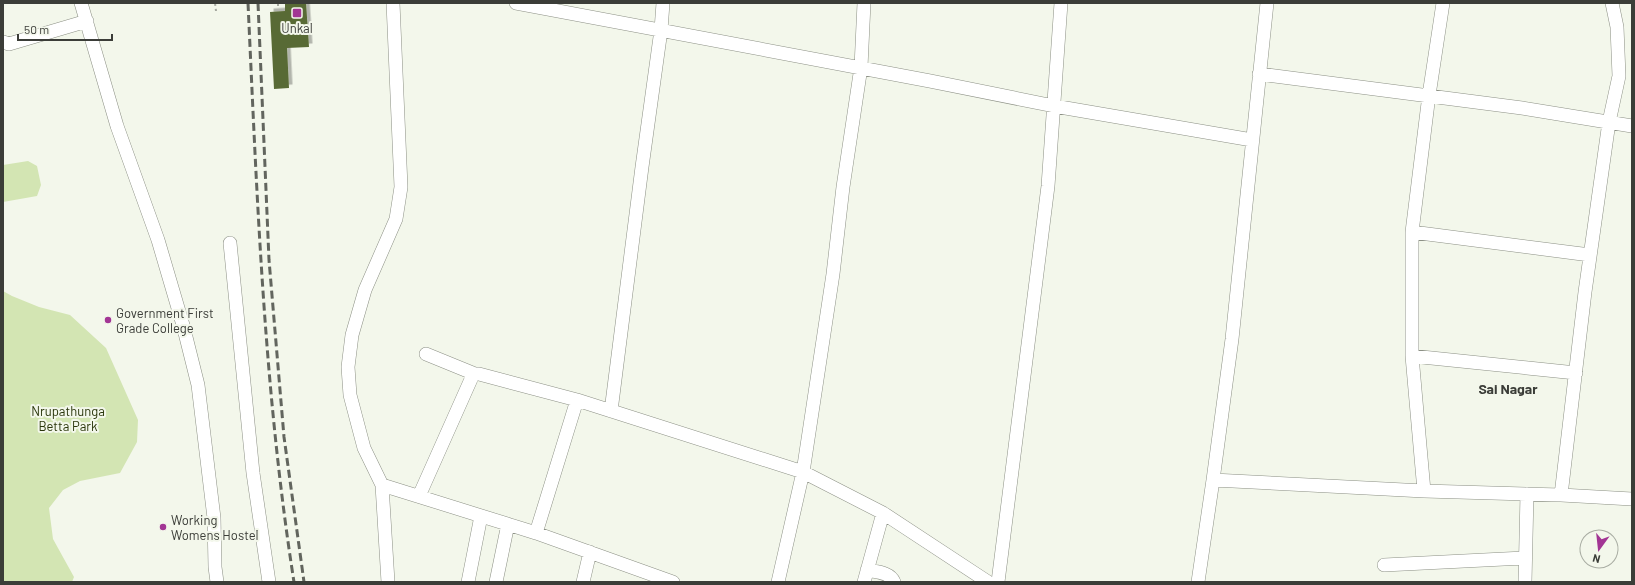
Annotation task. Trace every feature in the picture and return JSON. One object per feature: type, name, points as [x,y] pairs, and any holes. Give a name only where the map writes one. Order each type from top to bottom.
[{"type":"street","points":[[81,3],[117,126],[158,240],[183,325],[198,385],[214,518],[215,567],[217,582]]},
{"type":"street","points":[[388,582],[382,485],[364,448],[350,395],[348,367],[352,335],[365,290],[396,219],[400,204],[401,187],[393,3]]},
{"type":"street","points":[[516,3],[861,67],[1054,106],[1252,140]]},
{"type":"street","points":[[611,411],[661,30],[663,3]]},
{"type":"street","points":[[778,582],[803,472],[833,274],[843,187],[861,67],[864,3]]},
{"type":"street","points":[[998,582],[1048,186],[1061,3]]},
{"type":"street","points":[[1198,582],[1214,480],[1233,331],[1267,3]]},
{"type":"street","points":[[1424,491],[1412,356],[1412,232],[1429,95],[1443,3]]},
{"type":"street","points":[[1561,495],[1590,255],[1609,122],[1619,76],[1617,27],[1612,3]]},
{"type":"street","points":[[3,42],[8,44],[86,21]]},
{"type":"street","points":[[1259,74],[1429,95],[1632,126]]},
{"type":"street","points":[[1412,232],[1590,255]]},
{"type":"street","points":[[230,243],[253,473],[269,582]]},
{"type":"street","points":[[426,354],[475,374],[577,400],[803,472],[883,513],[988,582]]},
{"type":"street","points":[[1412,356],[1576,373]]},
{"type":"street","points":[[419,496],[472,377],[475,374]]},
{"type":"street","points":[[536,533],[577,400]]},
{"type":"street","points":[[1214,480],[1424,491],[1561,495],[1632,499]]},
{"type":"street","points":[[382,485],[536,533],[673,582]]},
{"type":"street","points":[[1525,582],[1524,558],[1527,494]]},
{"type":"street","points":[[883,513],[866,576],[885,574],[892,578],[894,582]]},
{"type":"street","points":[[468,582],[481,516]]},
{"type":"street","points":[[496,582],[508,524]]},
{"type":"street","points":[[583,582],[590,552]]},
{"type":"street","points":[[1384,565],[1524,558]]},
{"type":"path","points":[[215,3],[216,11]]},
{"type":"path","points":[[278,3],[278,8]]},
{"type":"green space","points":[[28,161],[37,166],[41,185],[37,196],[3,202],[3,165]]},
{"type":"green space","name":"Nrupathunga Betta Park","points":[[3,291],[39,307],[70,315],[106,348],[138,420],[137,442],[120,473],[80,481],[63,490],[49,508],[53,539],[74,577],[72,582],[3,582]]},
{"type":"building","points":[[285,3],[306,3],[309,47],[287,48],[289,88],[274,89],[270,12],[285,11]]},
{"type":"railway","points":[[248,3],[263,293],[275,438],[294,582]]},
{"type":"railway","points":[[258,3],[269,260],[284,437],[304,582]]},
{"type":"place","name":"Unkal","points":[[297,13]]},
{"type":"place","name":"Government First Grade College","points":[[108,320]]},
{"type":"place","name":"Working Womens Hostel","points":[[163,527]]},
{"type":"district","name":"Sai Nagar","points":[[1508,389]]}]
